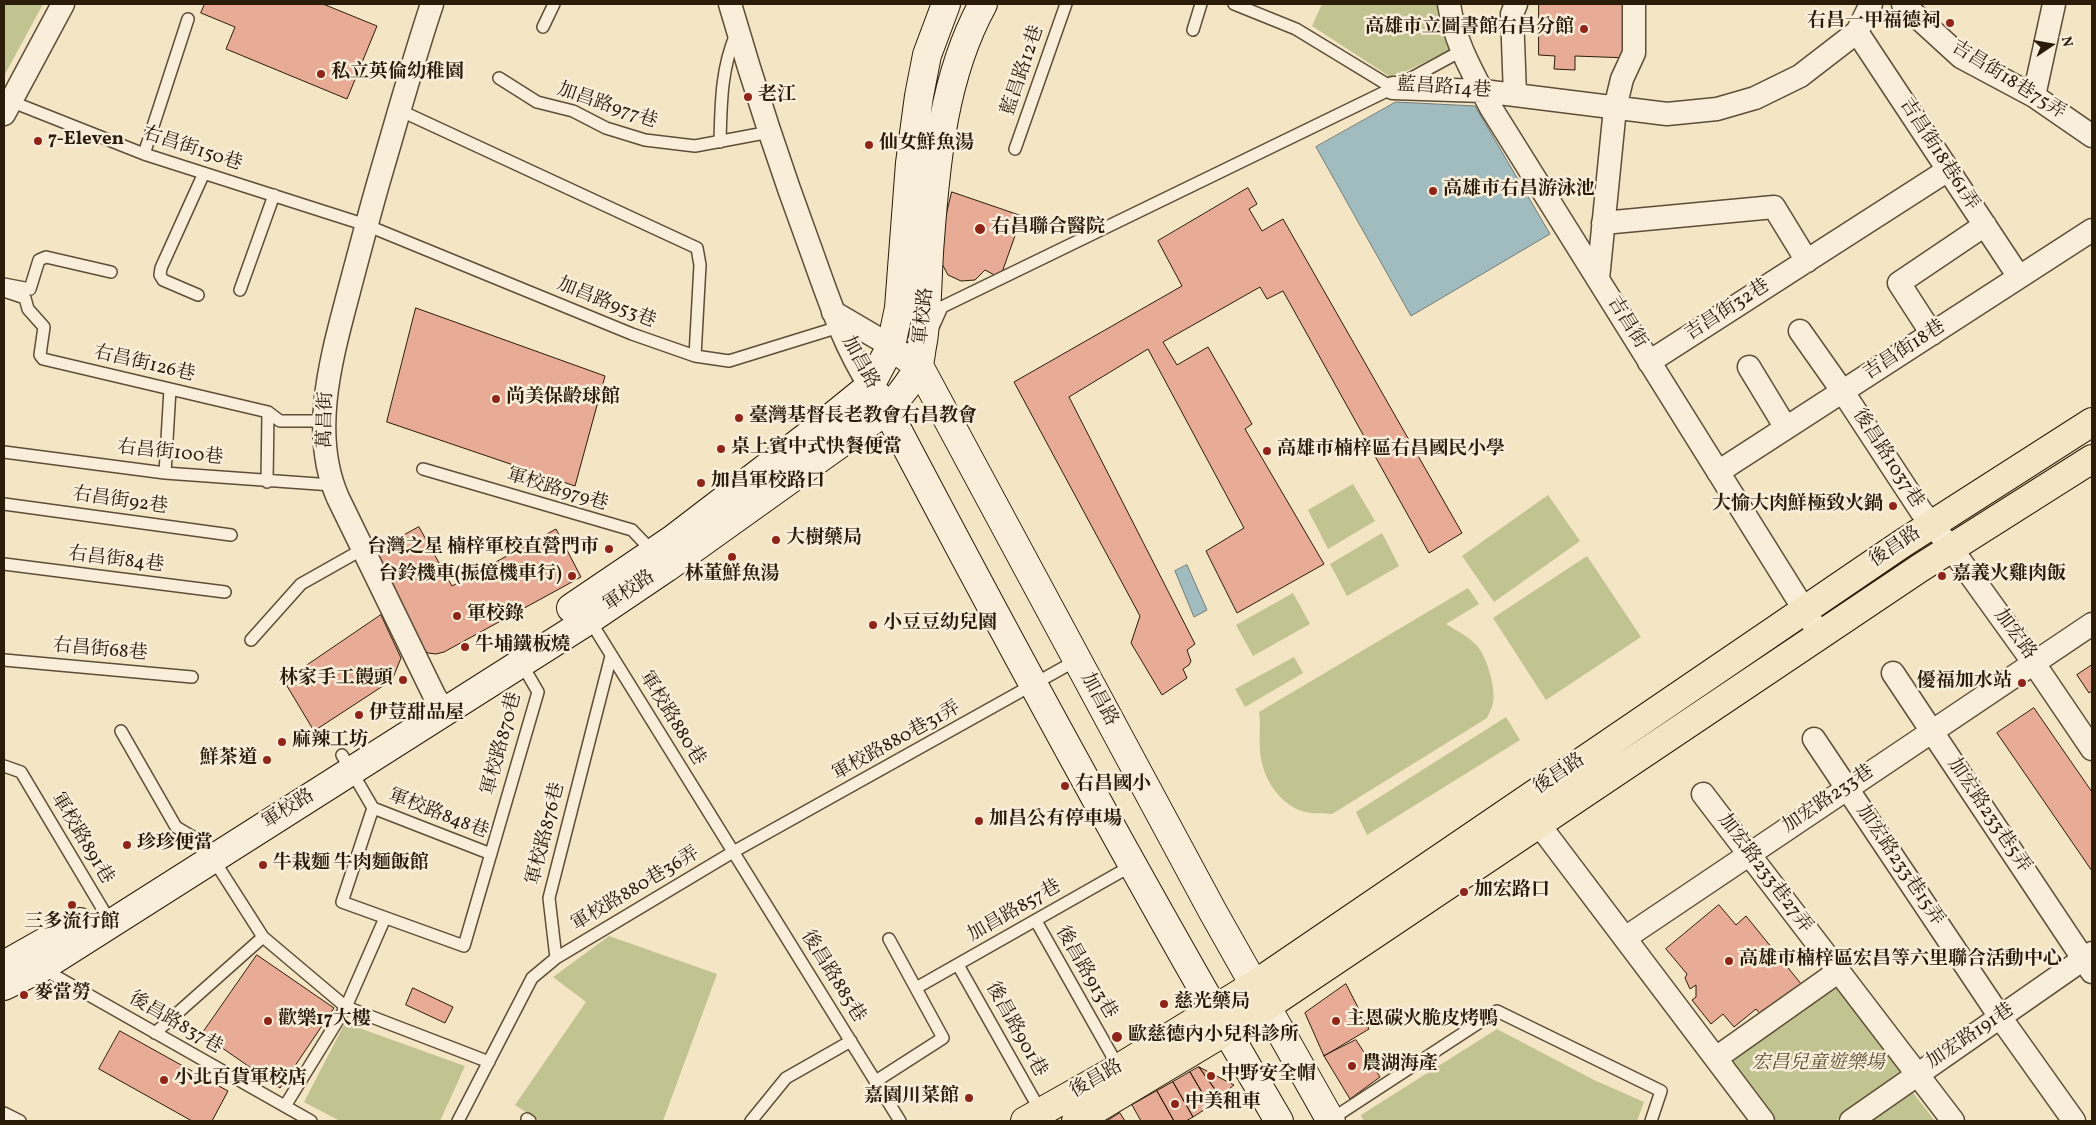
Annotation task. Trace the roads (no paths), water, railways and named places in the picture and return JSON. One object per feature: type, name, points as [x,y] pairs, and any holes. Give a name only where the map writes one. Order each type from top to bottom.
[{"type":"main road","name":"後昌路","points":[[1260,996],[1521,801],[1932,524],[2092,422]]},
{"type":"main road","name":"後昌路","points":[[1089,1118],[1220,1021],[1539,824],[1951,548],[2092,459]]},
{"type":"main road","name":"後昌路","points":[[1033,1116],[1119,1068],[1220,1021]]},
{"type":"street","points":[[7,108],[63,4]]},
{"type":"street","name":"萬昌街","points":[[432,4],[366,225],[334,347],[328,382],[325,421],[326,450],[332,485],[440,704]]},
{"type":"street","name":"加昌路","points":[[730,4],[770,132],[836,320],[858,368],[887,410],[1033,687],[1131,866],[1279,1121]]},
{"type":"street","name":"軍校路","points":[[660,560],[870,386],[891,346],[899,308],[910,163],[919,96],[927,55],[946,4]]},
{"type":"street","name":"軍校路","points":[[4,986],[22,963],[106,916],[584,612],[887,410],[919,366],[926,320],[929,240],[938,160],[948,96],[959,56],[983,4]]},
{"type":"street","name":"吉昌街","points":[[1449,4],[1451,21],[1461,51],[1482,91],[1820,635]]},
{"type":"street","points":[[1515,95],[1512,14],[1516,4]]},
{"type":"street","points":[[1598,279],[1615,108],[1622,80],[1634,53],[1634,4]]},
{"type":"street","name":"藍昌路14巷","points":[[1392,88],[1482,91],[1667,114],[1717,109],[1755,98],[1800,76],[1857,32],[1871,4]]},
{"type":"street","name":"吉昌街18巷75弄","points":[[1903,4],[1961,57],[2034,96],[2092,136]]},
{"type":"street","points":[[2034,96],[2054,4]]},
{"type":"street","name":"吉昌街18巷61弄","points":[[1857,32],[2019,277]]},
{"type":"street","name":"吉昌街32巷","points":[[1649,362],[1948,170]]},
{"type":"street","points":[[1603,223],[1774,207],[1807,261]]},
{"type":"street","points":[[1932,334],[1899,283],[1985,226]]},
{"type":"street","name":"吉昌街18巷","points":[[1718,472],[2092,230]]},
{"type":"street","name":"加昌路","points":[[836,320],[891,346],[919,366],[1260,996],[1331,1120]]},
{"type":"street","name":"後昌路1037巷","points":[[1800,331],[1932,524]]},
{"type":"street","points":[[1749,367],[1786,428]]},
{"type":"street","name":"加宏路","points":[[1932,524],[2033,662],[2092,749]]},
{"type":"street","name":"加宏路233巷","points":[[1625,938],[2092,624]]},
{"type":"street","name":"加宏路233巷5弄","points":[[1893,673],[2089,962]]},
{"type":"street","name":"加宏路233巷15弄","points":[[1814,739],[2000,1017],[2074,1121]]},
{"type":"street","name":"加宏路233巷27弄","points":[[1703,794],[1953,1121]]},
{"type":"street","points":[[1521,801],[1763,1121]]},
{"type":"street","name":"加宏路191巷","points":[[1851,1121],[2000,1017],[2089,962]]},
{"type":"street","points":[[1716,1058],[1838,971]]},
{"type":"lane","points":[[543,27],[554,4]]},
{"type":"lane","name":"藍昌路12巷","points":[[1015,149],[1066,4]]},
{"type":"lane","points":[[1193,30],[1201,4]]},
{"type":"lane","name":"藍昌路14巷","points":[[1234,4],[1296,29],[1392,88]]},
{"type":"lane","points":[[144,154],[188,19]]},
{"type":"lane","points":[[720,142],[721,87],[728,52],[738,29]]},
{"type":"lane","points":[[919,366],[942,308],[1392,88],[1461,51]]},
{"type":"lane","name":"加昌路977巷","points":[[498,78],[537,102],[568,109],[606,128],[645,140],[683,146],[720,142],[770,132]]},
{"type":"lane","name":"右昌街150巷","points":[[7,108],[366,225]]},
{"type":"lane","points":[[399,110],[697,248],[700,265],[695,356]]},
{"type":"lane","points":[[198,295],[164,280],[160,275],[161,268],[204,173]]},
{"type":"lane","points":[[240,290],[274,196]]},
{"type":"lane","name":"加昌路953巷","points":[[366,225],[632,334],[695,356],[729,361],[836,320]]},
{"type":"lane","points":[[4,284],[30,289],[39,260],[46,257],[111,272]]},
{"type":"lane","name":"右昌街126巷","points":[[4,291],[25,298],[28,309],[44,327],[40,355],[43,359],[268,412],[280,421],[325,421]]},
{"type":"lane","points":[[165,473],[170,389]]},
{"type":"lane","points":[[267,482],[268,412]]},
{"type":"lane","name":"右昌街100巷","points":[[4,452],[165,473],[267,482],[332,485]]},
{"type":"lane","name":"軍校路979巷","points":[[423,468],[632,530],[660,560]]},
{"type":"lane","name":"右昌街92巷","points":[[4,504],[231,535]]},
{"type":"lane","points":[[252,640],[301,584],[363,549]]},
{"type":"lane","name":"右昌街84巷","points":[[4,564],[224,592]]},
{"type":"lane","name":"軍校路880巷","points":[[584,612],[733,852]]},
{"type":"lane","name":"軍校路870巷","points":[[385,918],[464,946],[538,692],[517,654]]},
{"type":"lane","name":"軍校路876巷","points":[[556,958],[549,898],[611,656]]},
{"type":"lane","name":"右昌街68巷","points":[[4,660],[192,677]]},
{"type":"lane","name":"軍校路880巷31弄","points":[[733,852],[1033,687],[1077,660]]},
{"type":"lane","points":[[120,731],[176,827],[208,851],[262,937],[346,1007],[489,1062]]},
{"type":"lane","points":[[285,1106],[346,1007],[385,918],[342,902],[373,808],[347,763]]},
{"type":"lane","name":"軍校路891巷","points":[[4,766],[21,772],[106,916]]},
{"type":"lane","name":"軍校路848巷","points":[[373,808],[491,854]]},
{"type":"lane","name":"軍校路880巷36弄","points":[[556,958],[733,852]]},
{"type":"lane","name":"後昌路885巷","points":[[733,852],[900,1121]]},
{"type":"lane","name":"加昌路857巷","points":[[916,988],[1131,866]]},
{"type":"lane","name":"後昌路913巷","points":[[1036,921],[1119,1068]]},
{"type":"lane","points":[[155,1033],[262,937]]},
{"type":"lane","points":[[876,1081],[943,1038],[889,939]]},
{"type":"lane","points":[[458,1121],[532,978],[556,958]]},
{"type":"lane","name":"後昌路837巷","points":[[22,963],[155,1033],[311,1121]]},
{"type":"lane","name":"後昌路901巷","points":[[958,965],[1033,1116]]},
{"type":"lane","points":[[1331,1120],[1497,1011],[1661,1091],[1651,1121]]},
{"type":"lane","points":[[751,1121],[786,1078],[850,1041]]},
{"type":"lane","points":[[4,1113],[20,1121]]},
{"type":"water","name":"高雄市右昌游泳池","points":[[1396,102],[1475,106],[1550,234],[1411,316],[1316,147]]},
{"type":"water","points":[[1187,565],[1207,610],[1194,617],[1175,571]]},
{"type":"place","name":"右昌一甲福德祠","points":[[1950,23]]},
{"type":"place","name":"高雄市立圖書館右昌分館","points":[[1584,29]]},
{"type":"place","name":"私立英倫幼稚園","points":[[321,74]]},
{"type":"place","name":"老江","points":[[748,97]]},
{"type":"place","name":"7-Eleven","points":[[38,141]]},
{"type":"place","name":"仙女鮮魚湯","points":[[869,145]]},
{"type":"place","name":"高雄市右昌游泳池","points":[[1433,191]]},
{"type":"place","name":"右昌聯合醫院","points":[[980,229]]},
{"type":"place","name":"尚美保齡球館","points":[[496,399]]},
{"type":"place","name":"臺灣基督長老教會右昌教會","points":[[739,418]]},
{"type":"place","name":"桌上賓中式快餐便當","points":[[721,449]]},
{"type":"place","name":"高雄市楠梓區右昌國民小學","points":[[1267,451]]},
{"type":"place","name":"加昌軍校路口","points":[[701,483]]},
{"type":"place","name":"大愉大肉鮮極致火鍋","points":[[1893,506]]},
{"type":"place","name":"大樹藥局","points":[[776,540]]},
{"type":"place","name":"台灣之星 楠梓軍校直營門市","points":[[609,549]]},
{"type":"place","name":"林董鮮魚湯","points":[[732,557]]},
{"type":"place","name":"台鈴機車(振億機車行)","points":[[572,576]]},
{"type":"place","name":"嘉義火雞肉飯","points":[[1942,576]]},
{"type":"place","name":"軍校錄","points":[[457,616]]},
{"type":"place","name":"小豆豆幼兒園","points":[[873,625]]},
{"type":"place","name":"牛埔鐵板燒","points":[[465,647]]},
{"type":"place","name":"林家手工饅頭","points":[[403,680]]},
{"type":"place","name":"優福加水站","points":[[2022,683]]},
{"type":"place","name":"伊荳甜品屋","points":[[359,715]]},
{"type":"place","name":"麻辣工坊","points":[[282,742]]},
{"type":"place","name":"鮮茶道","points":[[267,760]]},
{"type":"place","name":"右昌國小","points":[[1065,786]]},
{"type":"place","name":"加昌公有停車場","points":[[979,821]]},
{"type":"place","name":"珍珍便當","points":[[127,845]]},
{"type":"place","name":"牛栽麵 牛肉麵飯館","points":[[263,865]]},
{"type":"place","name":"加宏路口","points":[[1464,892]]},
{"type":"place","name":"三多流行館","points":[[72,905]]},
{"type":"place","name":"高雄市楠梓區宏昌等六里聯合活動中心","points":[[1729,961]]},
{"type":"place","name":"麥當勞","points":[[24,995]]},
{"type":"place","name":"慈光藥局","points":[[1164,1004]]},
{"type":"place","name":"歡樂17大樓","points":[[268,1021]]},
{"type":"place","name":"主恩碳火脆皮烤鴨","points":[[1336,1021]]},
{"type":"place","name":"歐慈德內小兒科診所","points":[[1117,1037]]},
{"type":"place","name":"農湖海產","points":[[1352,1066]]},
{"type":"place","name":"中野安全帽","points":[[1211,1076]]},
{"type":"place","name":"小北百貨軍校店","points":[[164,1080]]},
{"type":"place","name":"嘉園川菜館","points":[[969,1098]]},
{"type":"place","name":"中美租車","points":[[1175,1104]]},
{"type":"park label","name":"宏昌兒童遊樂場","points":[[1818,1065]]}]
